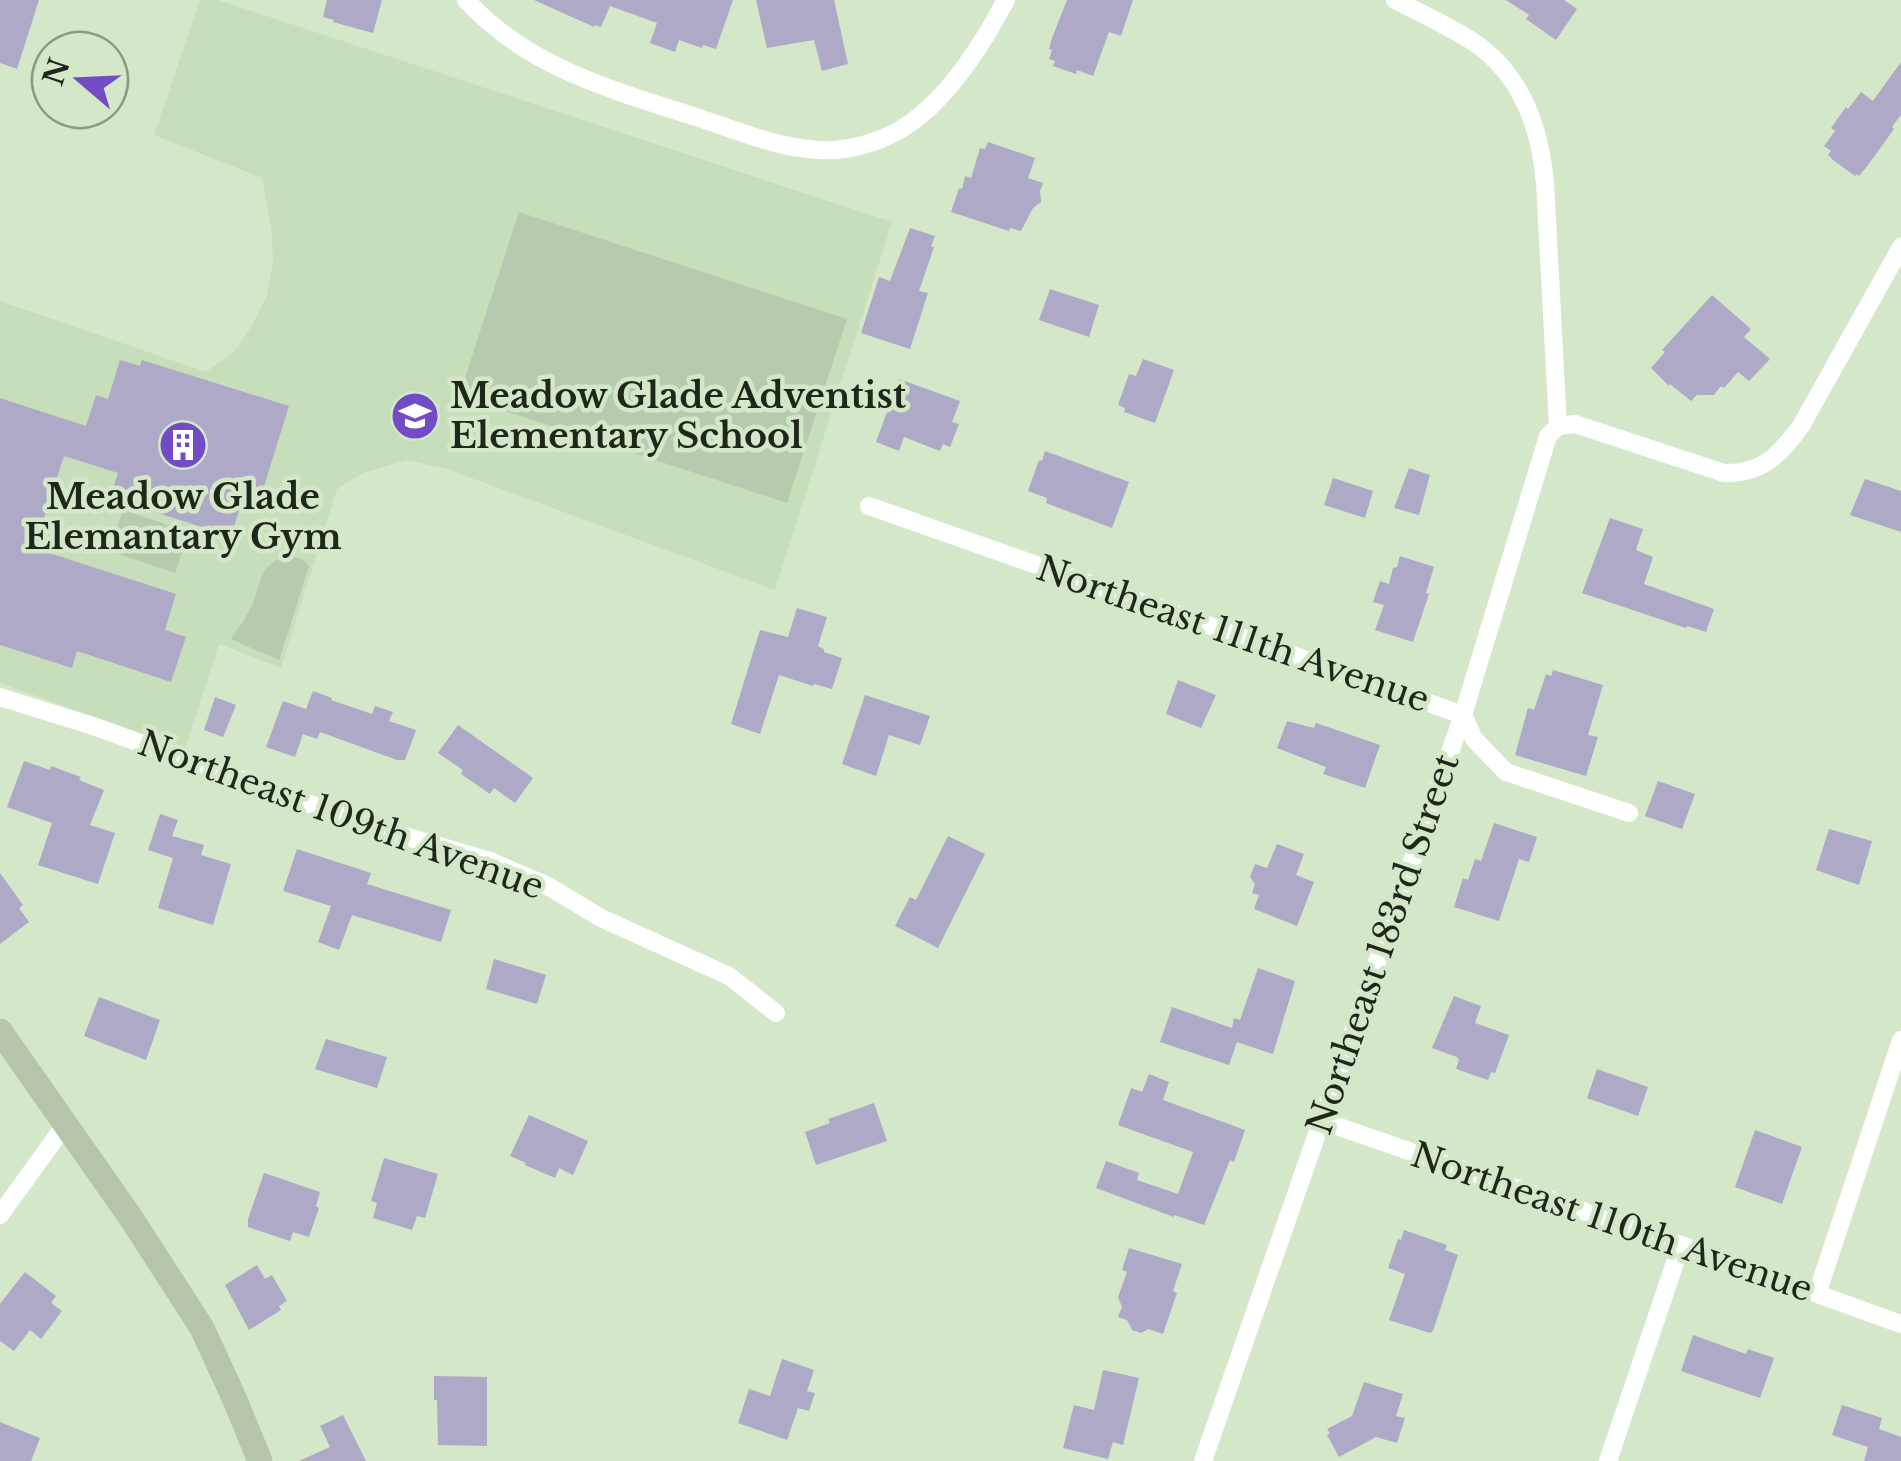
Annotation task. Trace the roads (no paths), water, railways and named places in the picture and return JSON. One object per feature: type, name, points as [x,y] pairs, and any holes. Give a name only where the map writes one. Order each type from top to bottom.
[{"type":"street","points":[[466,0],[499,32],[544,62],[576,77],[767,141],[821,150],[856,146],[894,134],[926,110],[956,78],[1006,0]]},
{"type":"street","points":[[1395,0],[1472,41],[1496,60],[1518,88],[1532,115],[1545,183],[1558,426],[1574,424],[1708,470],[1739,474],[1763,466],[1801,426],[1901,247]]},
{"type":"street","name":"Northeast 183rd Street","points":[[1203,1461],[1462,715],[1548,436],[1558,426]]},
{"type":"street","name":"Northeast 111th Avenue","points":[[869,506],[1462,715],[1474,739],[1506,772],[1629,813]]},
{"type":"street","name":"Northeast 109th Avenue","points":[[0,697],[93,726],[377,828],[490,861],[729,976],[776,1014]]},
{"type":"street","points":[[0,1030],[132,1218],[202,1328],[260,1461]]},
{"type":"street","points":[[1817,1294],[1901,1040]]},
{"type":"street","name":"Northeast 110th Avenue","points":[[1322,1121],[1682,1244],[1901,1324]]},
{"type":"street","points":[[0,1215],[65,1126]]},
{"type":"street","points":[[1608,1461],[1682,1244]]},
{"type":"place","name":"Meadow Glade Adventist Elementary School","points":[[415,416]]},
{"type":"place","name":"Meadow Glade Elemantary Gym","points":[[183,445]]}]
